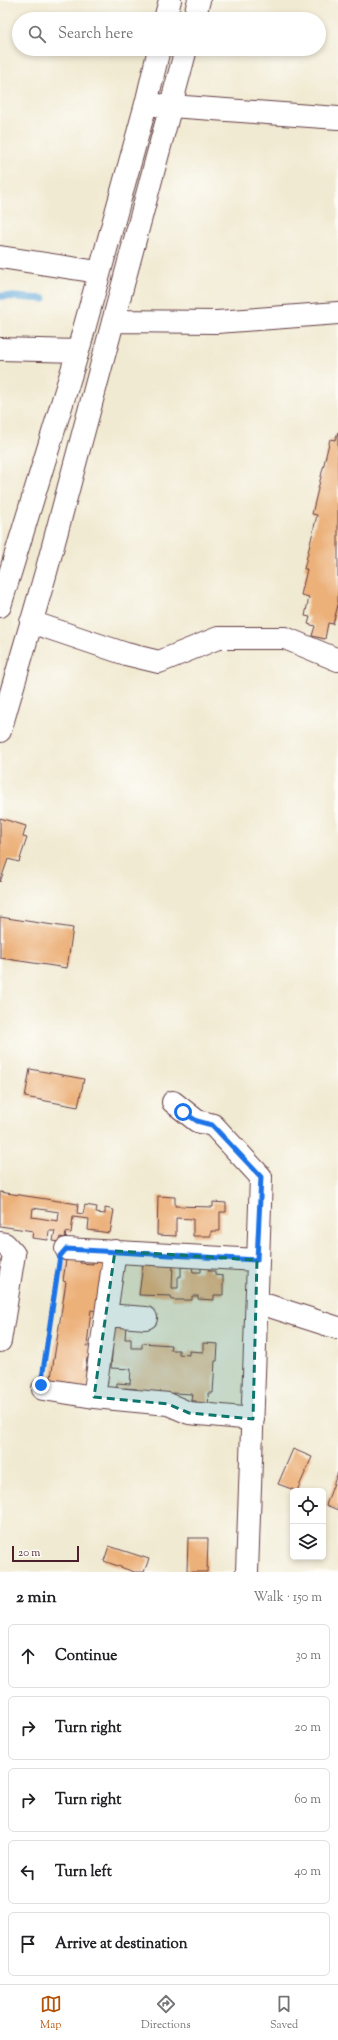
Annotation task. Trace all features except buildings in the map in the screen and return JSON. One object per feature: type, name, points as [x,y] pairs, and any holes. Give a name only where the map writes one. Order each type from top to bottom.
[{"type":"street","points":[[167,12],[170,0]]},
{"type":"street","points":[[195,12],[198,0]]},
{"type":"street","points":[[0,606],[8,554],[78,351],[98,272],[146,104],[156,56]]},
{"type":"street","points":[[0,731],[90,406],[184,56]]},
{"type":"street","points":[[146,104],[338,118]]},
{"type":"street","points":[[0,257],[98,272]]},
{"type":"street","points":[[113,321],[217,322],[338,313]]},
{"type":"street","points":[[0,349],[78,351]]},
{"type":"street","points":[[62,401],[90,406]]},
{"type":"street","points":[[31,622],[126,654],[159,662],[218,638],[285,638],[338,660]]},
{"type":"street","points":[[173,1102],[197,1121],[212,1125],[261,1177],[247,1572]]},
{"type":"street","points":[[0,1243],[5,1244],[14,1254],[0,1341]]},
{"type":"street","points":[[66,1249],[257,1260]]},
{"type":"street","points":[[94,1397],[115,1251]]},
{"type":"street","points":[[257,1302],[338,1328]]},
{"type":"street","points":[[106,1315],[146,1318]]},
{"type":"street","points":[[44,1389],[94,1397],[168,1404],[189,1413],[253,1418]]},
{"type":"path","points":[[44,1389],[41,1385],[60,1256],[66,1249]]},
{"type":"highlighted area","points":[[115,1251],[257,1260],[253,1419],[189,1413],[168,1404],[94,1397]]},
{"type":"waterway","points":[[0,296],[44,299]]},
{"type":"route","points":[[41,1385],[60,1256],[66,1249],[257,1260],[261,1177],[212,1125],[197,1121],[183,1112]]}]
